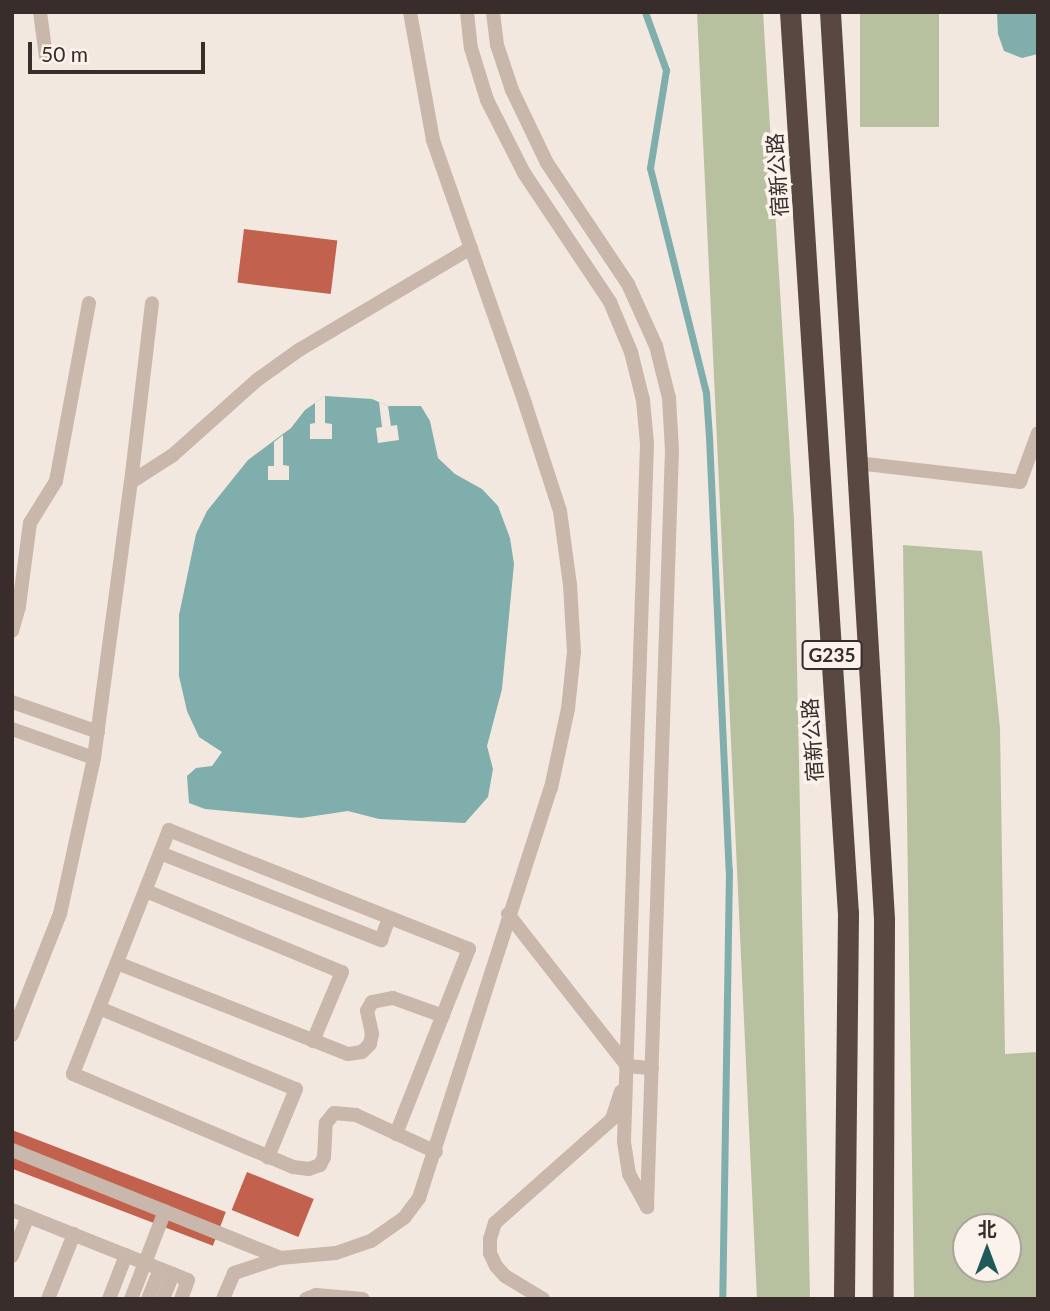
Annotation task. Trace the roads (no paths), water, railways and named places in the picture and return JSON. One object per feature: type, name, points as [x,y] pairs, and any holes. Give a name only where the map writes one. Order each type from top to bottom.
[{"type":"highway","name":"宿新公路","points":[[790,12],[848,913],[844,1299]]},
{"type":"highway","name":"G235","points":[[830,12],[884,919],[883,1299]]},
{"type":"lane","points":[[40,12],[46,57]]},
{"type":"lane","points":[[223,1299],[234,1273],[280,1258],[336,1252],[371,1241],[404,1218],[419,1198],[436,1152],[508,914],[551,788],[568,709],[573,638],[560,511],[433,140],[410,12]]},
{"type":"lane","points":[[467,12],[471,48],[487,100],[524,173],[610,302],[631,352],[643,400],[647,444],[624,1142],[629,1174],[647,1207],[672,451],[669,398],[656,346],[628,284],[547,163],[512,90],[497,45],[492,12]]},
{"type":"lane","points":[[131,482],[173,455],[257,380],[299,350],[471,248]]},
{"type":"lane","points":[[12,631],[19,606],[30,523],[56,481],[89,303]]},
{"type":"lane","points":[[12,1035],[60,914],[94,758],[152,303]]},
{"type":"lane","points":[[857,463],[1020,482],[1038,433]]},
{"type":"lane","points":[[12,702],[98,732]]},
{"type":"lane","points":[[12,729],[94,758]]},
{"type":"lane","points":[[396,1134],[469,949],[169,830],[73,1074],[293,1167],[309,1169],[320,1165],[324,1157],[326,1123],[334,1113],[356,1115],[396,1134],[436,1152]]},
{"type":"lane","points":[[160,853],[381,940],[389,918]]},
{"type":"lane","points":[[146,891],[342,972],[313,1041]]},
{"type":"lane","points":[[508,914],[627,1066],[652,1068]]},
{"type":"lane","points":[[117,963],[348,1054],[362,1052],[370,1044],[372,1034],[367,1011],[372,1002],[393,998],[443,1016]]},
{"type":"lane","points":[[99,1009],[296,1089],[268,1157]]},
{"type":"lane","points":[[543,1299],[505,1276],[496,1266],[490,1253],[490,1239],[495,1223],[612,1119],[627,1066]]},
{"type":"lane","points":[[12,1150],[280,1258]]},
{"type":"lane","points":[[12,1210],[188,1280],[181,1299]]},
{"type":"lane","points":[[131,1299],[165,1211]]},
{"type":"lane","points":[[12,1256],[28,1216]]},
{"type":"lane","points":[[48,1299],[74,1234]]},
{"type":"lane","points":[[109,1299],[126,1255]]},
{"type":"lane","points":[[148,1299],[166,1271]]},
{"type":"lane","points":[[163,1299],[166,1271]]},
{"type":"lane","points":[[306,1299],[316,1295],[363,1299]]},
{"type":"water","points":[[997,12],[1038,12],[1038,54],[1022,58],[1004,51],[998,34]]},
{"type":"water","points":[[325,396],[372,399],[388,406],[421,406],[430,421],[438,458],[455,474],[482,489],[498,506],[510,538],[514,564],[502,689],[487,746],[493,769],[488,797],[465,823],[379,819],[348,811],[301,818],[205,809],[189,803],[187,776],[196,768],[212,766],[222,752],[199,737],[187,711],[179,676],[179,615],[196,534],[207,511],[248,460],[291,428],[305,410]]},
{"type":"waterway","points":[[645,12],[666,70],[650,168],[706,393],[709,437],[729,870],[722,1299]]}]
